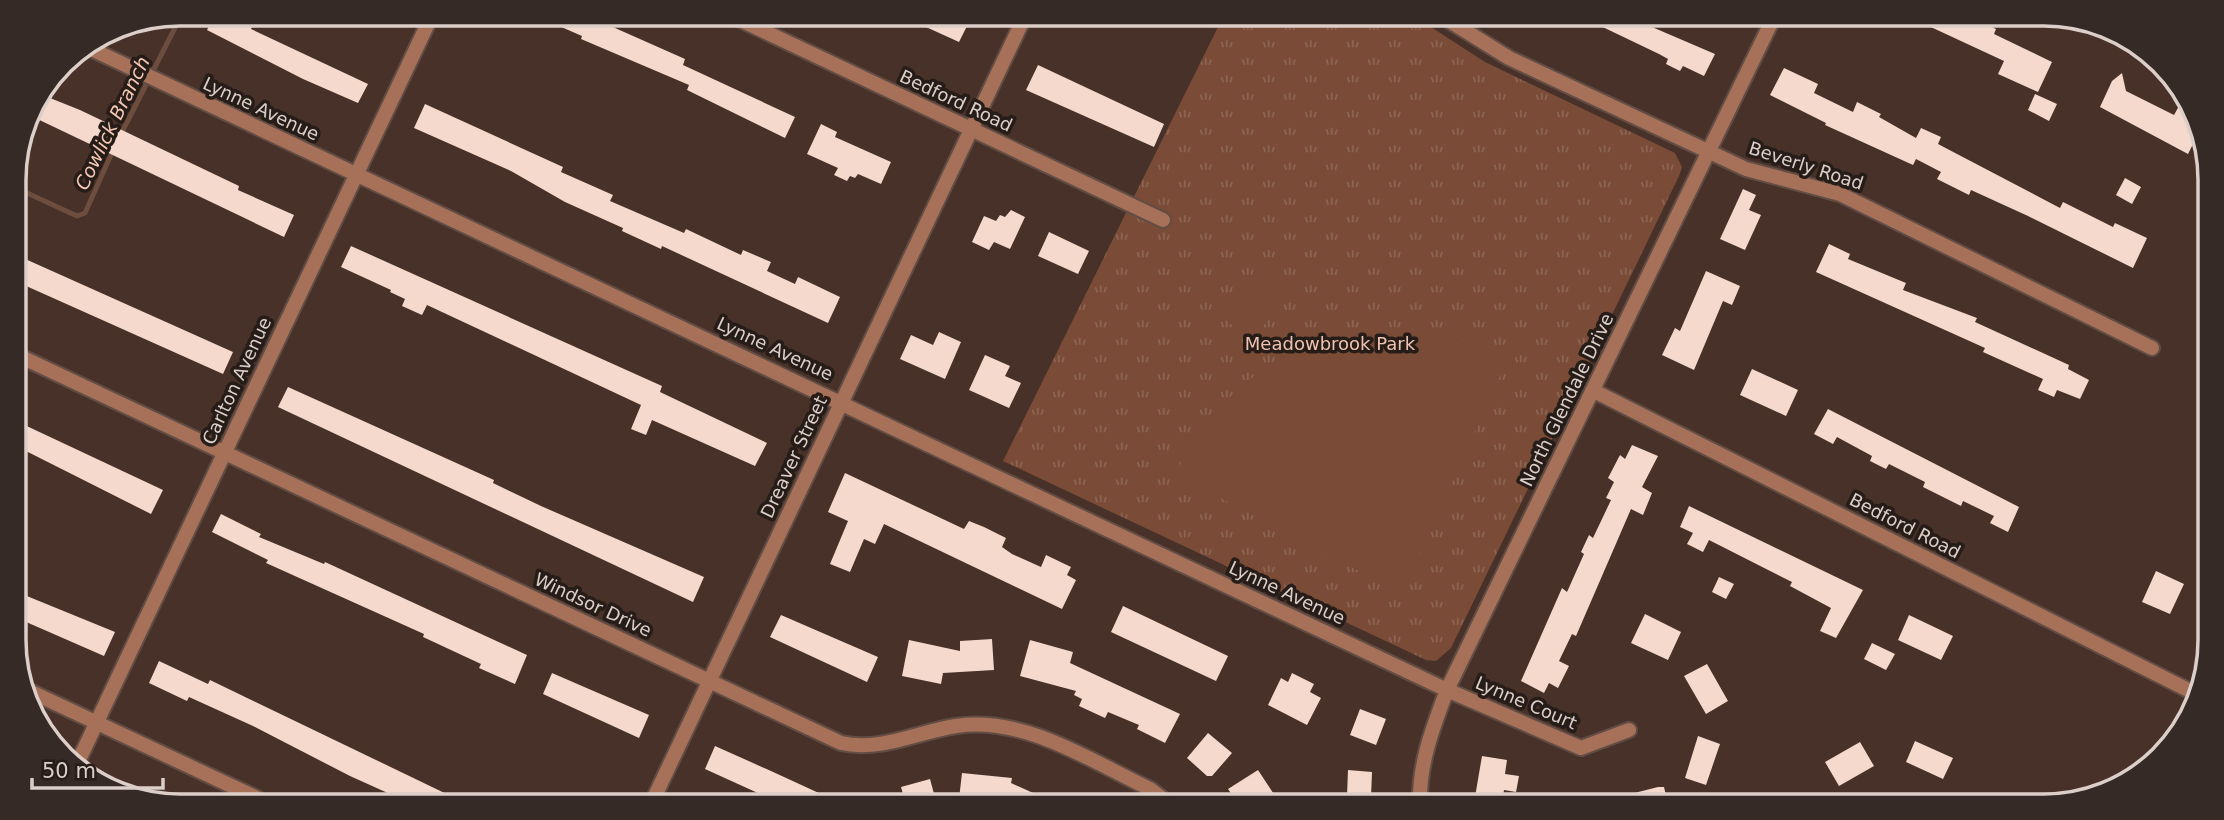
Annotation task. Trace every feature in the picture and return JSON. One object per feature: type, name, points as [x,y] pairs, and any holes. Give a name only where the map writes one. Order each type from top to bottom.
[{"type":"street","name":"Beverly Road","points":[[1458,26],[1509,58],[1746,169],[1840,194],[2152,348]]},
{"type":"street","name":"North Glendale Drive","points":[[1421,793],[1430,733],[1447,690],[1769,26]]},
{"type":"street","name":"Carlton Avenue","points":[[80,757],[426,27]]},
{"type":"street","name":"Bedford Road","points":[[755,27],[1163,220]]},
{"type":"street","name":"Dreaver Street","points":[[656,794],[1020,27]]},
{"type":"street","name":"Lynne Avenue","points":[[95,52],[842,402],[1447,690]]},
{"type":"street","name":"Windsor Drive","points":[[27,360],[841,743],[871,746],[955,726],[1007,725],[1031,733],[1154,793]]},
{"type":"street","name":"Bedford Road","points":[[1594,391],[2190,690]]},
{"type":"street","name":"Lynne Court","points":[[1447,690],[1581,748],[1629,730]]},
{"type":"street","points":[[36,694],[248,794]]},
{"type":"green space","name":"Meadowbrook Park","points":[[1218,26],[1430,26],[1485,62],[1675,153],[1682,167],[1451,648],[1436,661],[1426,660],[1003,461]]},
{"type":"green space","points":[[1262,263],[1293,288],[1251,341],[1220,315]]},
{"type":"green space","points":[[1388,329],[1447,334],[1509,356],[1407,583],[1393,589],[1175,474],[1213,415],[1236,391],[1261,371],[1288,355],[1319,343],[1352,334]]},
{"type":"building","points":[[1601,26],[1650,26],[1715,54],[1704,76],[1683,66],[1680,71],[1666,64],[1668,59]]},
{"type":"building","points":[[1929,26],[1990,26],[1996,29],[1994,34],[2052,62],[2038,92],[1998,74],[2004,61]]},
{"type":"building","points":[[209,27],[252,27],[251,29],[368,84],[358,103],[303,79],[207,30]]},
{"type":"building","points":[[561,27],[612,27],[685,59],[683,65],[795,117],[785,138],[687,90],[689,85],[581,39],[582,36]]},
{"type":"building","points":[[926,27],[967,27],[959,42]]},
{"type":"building","points":[[1038,65],[1164,124],[1154,147],[1026,90]]},
{"type":"building","points":[[1784,68],[1818,84],[1814,93],[1853,112],[1857,102],[1881,114],[1879,117],[1916,138],[1921,128],[1941,137],[1938,144],[2060,208],[2063,202],[2113,227],[2115,223],[2147,238],[2133,268],[1971,190],[1969,195],[1937,179],[1941,172],[1916,159],[1913,165],[1825,125],[1826,123],[1770,95]]},
{"type":"building","points":[[2122,73],[2126,91],[2174,115],[2179,106],[2193,140],[2188,154],[2100,107],[2112,81]]},
{"type":"building","points":[[2035,94],[2057,104],[2049,121],[2028,110]]},
{"type":"building","points":[[50,98],[239,186],[238,190],[294,215],[284,237],[39,120],[42,112]]},
{"type":"building","points":[[425,104],[563,167],[561,172],[613,195],[610,201],[684,233],[686,229],[741,255],[743,250],[771,262],[767,271],[795,284],[798,277],[840,297],[828,323],[662,246],[661,249],[622,231],[623,228],[565,202],[511,171],[414,128]]},
{"type":"building","points":[[821,124],[837,132],[835,137],[891,162],[881,184],[858,174],[855,178],[850,176],[847,181],[834,175],[838,168],[807,154]]},
{"type":"building","points":[[2125,178],[2141,187],[2132,204],[2116,195]]},
{"type":"building","points":[[1743,189],[1756,195],[1749,210],[1761,215],[1745,250],[1720,239]]},
{"type":"building","points":[[1011,210],[1025,217],[1010,249],[994,242],[989,250],[972,242],[984,216],[996,221],[1000,215],[1005,217]]},
{"type":"building","points":[[1049,232],[1089,251],[1078,274],[1038,256]]},
{"type":"building","points":[[1829,244],[1850,254],[1848,259],[1906,283],[1903,290],[1977,318],[1975,322],[2069,365],[2068,369],[2089,380],[2080,399],[2057,390],[2054,397],[2038,390],[2043,379],[1983,352],[1985,348],[1816,272]]},
{"type":"building","points":[[351,246],[662,386],[660,392],[767,443],[755,466],[652,420],[646,435],[631,429],[641,405],[427,305],[422,315],[402,306],[405,299],[390,292],[391,290],[341,267]]},
{"type":"building","points":[[27,260],[233,352],[223,374],[27,286]]},
{"type":"building","points":[[1706,271],[1740,286],[1732,305],[1723,301],[1694,370],[1662,355],[1675,328],[1680,331]]},
{"type":"building","points":[[939,332],[961,342],[945,379],[900,359],[911,335],[933,345]]},
{"type":"building","points":[[985,355],[1010,366],[1005,376],[1021,383],[1009,408],[969,390]]},
{"type":"building","points":[[1752,369],[1798,390],[1786,416],[1740,395]]},
{"type":"building","points":[[288,387],[494,480],[493,483],[541,506],[704,577],[693,602],[278,407]]},
{"type":"building","points":[[1828,409],[2019,507],[2008,532],[1990,523],[1994,516],[1963,501],[1961,506],[1923,487],[1925,482],[1889,464],[1886,469],[1870,461],[1872,456],[1837,437],[1833,444],[1814,434]]},
{"type":"building","points":[[26,426],[163,490],[151,514],[26,451]]},
{"type":"building","points":[[1632,445],[1658,456],[1642,487],[1652,493],[1643,515],[1631,509],[1576,636],[1572,634],[1559,661],[1569,666],[1558,688],[1549,683],[1544,693],[1521,681],[1562,588],[1567,592],[1584,554],[1581,552],[1589,535],[1593,538],[1611,500],[1606,498],[1614,482],[1608,478],[1620,455],[1625,459]]},
{"type":"building","points":[[845,473],[964,529],[969,521],[984,527],[1006,538],[1002,547],[1041,567],[1046,555],[1071,567],[1067,575],[1076,580],[1062,609],[884,524],[875,544],[864,539],[850,572],[830,564],[848,521],[828,512]]},
{"type":"building","points":[[1689,506],[1863,590],[1836,638],[1820,631],[1831,608],[1790,586],[1792,582],[1709,540],[1703,552],[1687,544],[1693,533],[1680,527]]},
{"type":"building","points":[[221,514],[261,534],[259,537],[324,564],[325,562],[527,655],[515,684],[479,668],[481,664],[423,637],[424,634],[266,563],[268,560],[212,532]]},
{"type":"building","points":[[2156,571],[2184,584],[2170,614],[2142,602]]},
{"type":"building","points":[[1719,577],[1734,584],[1726,599],[1712,592]]},
{"type":"building","points":[[26,596],[115,632],[104,656],[26,622]]},
{"type":"building","points":[[1123,606],[1228,656],[1216,681],[1111,632]]},
{"type":"building","points":[[1645,614],[1681,632],[1668,660],[1631,643]]},
{"type":"building","points":[[781,615],[878,657],[867,682],[770,637]]},
{"type":"building","points":[[1909,615],[1953,636],[1941,660],[1898,640]]},
{"type":"building","points":[[992,639],[994,670],[943,673],[941,684],[902,676],[909,640],[960,651],[960,641]]},
{"type":"building","points":[[1030,640],[1073,652],[1070,663],[1180,714],[1165,743],[1137,729],[1139,725],[1108,712],[1105,718],[1079,706],[1082,699],[1074,695],[1076,691],[1020,676]]},
{"type":"building","points":[[1872,643],[1895,654],[1886,670],[1864,659]]},
{"type":"building","points":[[159,661],[208,684],[210,680],[446,794],[390,794],[253,726],[189,697],[187,701],[149,683]]},
{"type":"building","points":[[1707,664],[1728,701],[1706,714],[1684,676]]},
{"type":"building","points":[[552,673],[649,715],[639,738],[543,694]]},
{"type":"building","points":[[1292,673],[1314,684],[1310,692],[1321,698],[1307,725],[1268,705],[1281,678],[1288,682]]},
{"type":"building","points":[[1360,709],[1386,719],[1376,745],[1350,735]]},
{"type":"building","points":[[1208,733],[1232,753],[1212,776],[1207,776],[1187,758]]},
{"type":"building","points":[[1698,736],[1720,744],[1706,785],[1685,778]]},
{"type":"building","points":[[1915,741],[1953,758],[1943,779],[1906,762]]},
{"type":"building","points":[[1860,742],[1874,766],[1839,786],[1825,762]]},
{"type":"building","points":[[715,746],[820,794],[759,794],[705,769]]},
{"type":"building","points":[[1482,756],[1507,760],[1505,774],[1519,776],[1516,792],[1504,790],[1503,793],[1476,793]]},
{"type":"building","points":[[1258,770],[1273,793],[1231,793],[1228,789]]},
{"type":"building","points":[[1348,770],[1372,772],[1371,793],[1347,793]]},
{"type":"building","points":[[962,773],[1012,778],[1011,783],[1034,794],[960,794]]},
{"type":"building","points":[[930,779],[934,794],[903,794],[901,787]]},
{"type":"building","points":[[1658,787],[1664,787],[1665,793],[1634,793]]},
{"type":"waterway","name":"Cowlick Branch","points":[[120,136],[175,27]]},
{"type":"waterway","name":"Cowlick Branch","points":[[27,193],[77,216],[85,213],[114,148]]}]
